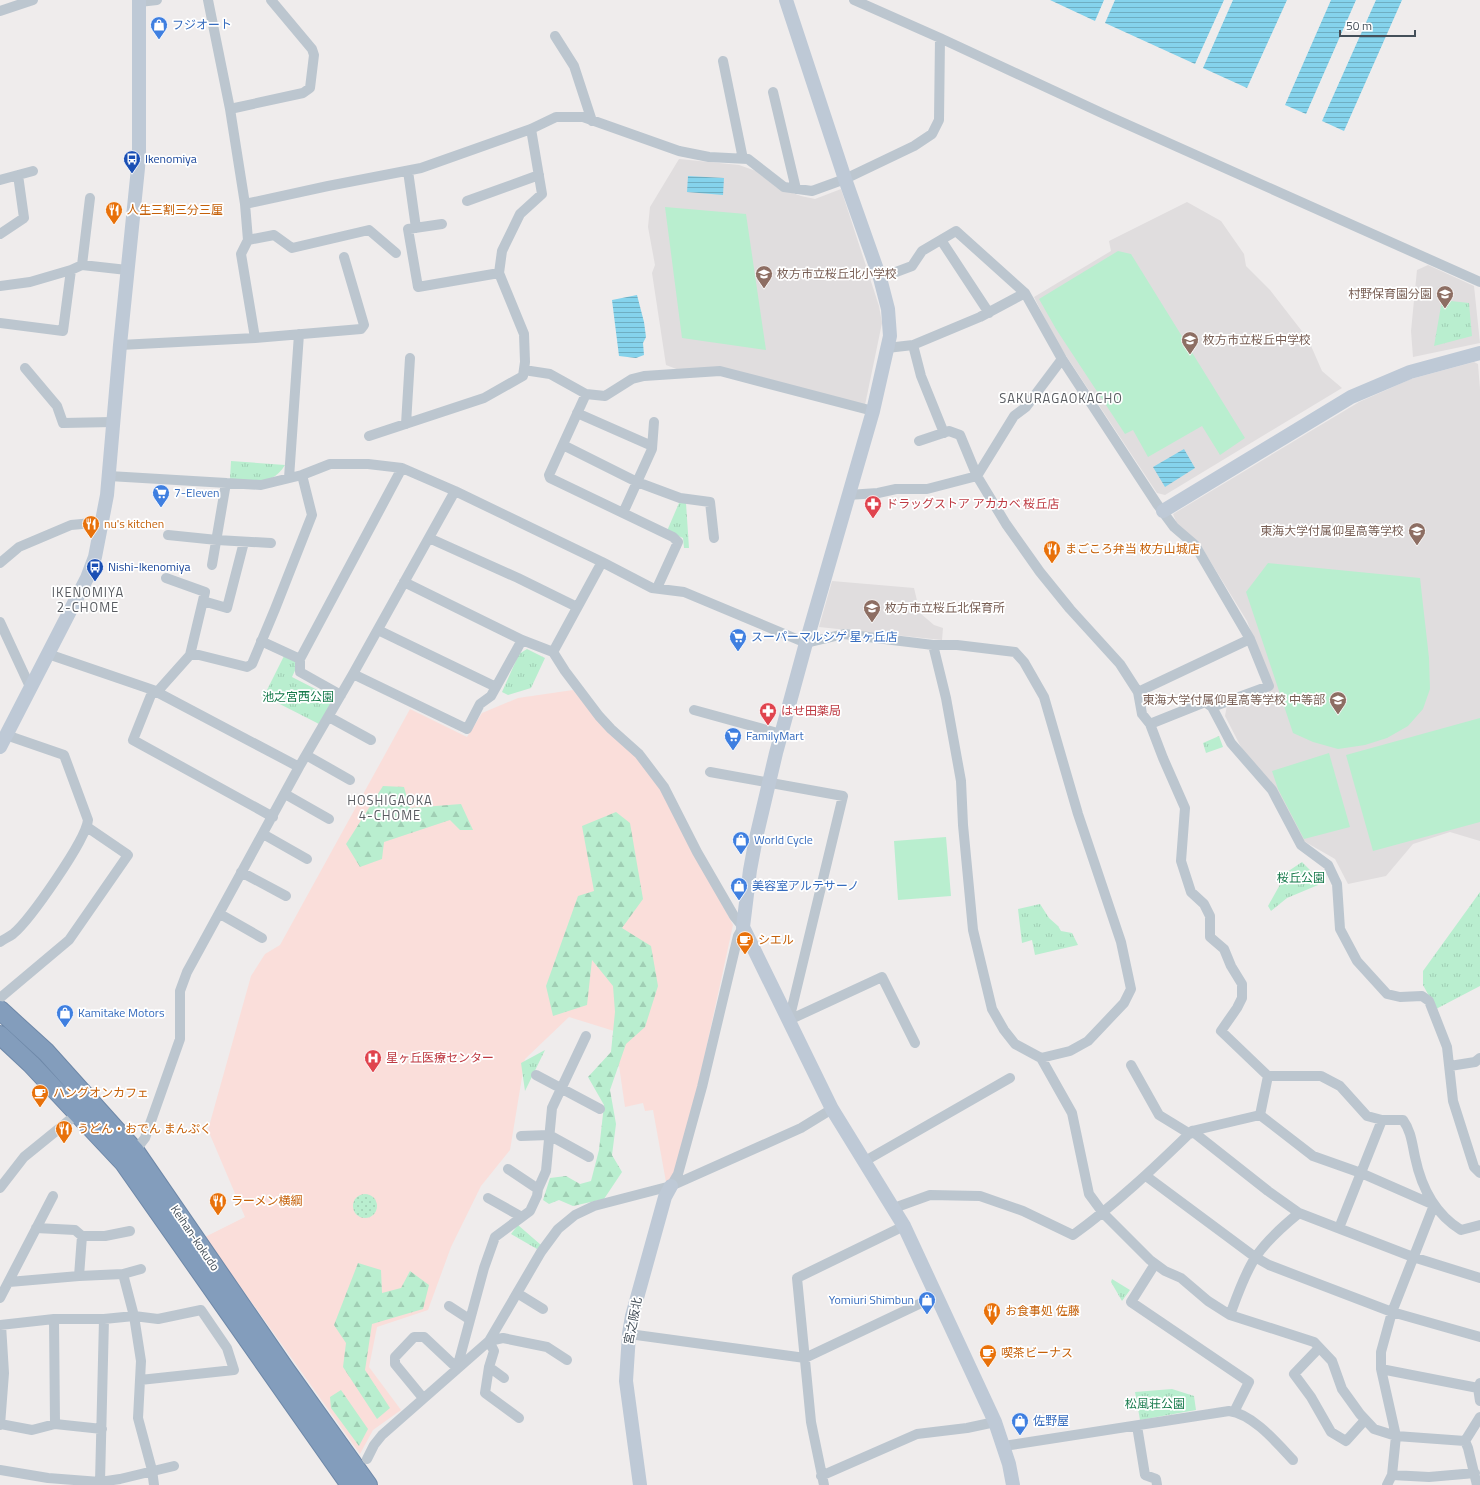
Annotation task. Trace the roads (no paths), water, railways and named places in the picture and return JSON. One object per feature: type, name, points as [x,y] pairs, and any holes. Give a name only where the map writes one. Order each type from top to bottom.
[{"type":"highway","name":"Keihan-kokudo","points":[[0,1010],[46,1052],[135,1151],[280,1373],[350,1485]]},
{"type":"highway","name":"Keihan-kokudo","points":[[0,1035],[31,1064],[124,1163],[280,1373],[368,1485]]},
{"type":"street","points":[[0,11],[33,0]]},
{"type":"street","points":[[0,942],[13,934],[42,900],[87,827],[88,820],[64,755],[3,741],[87,578],[95,557],[103,522],[109,476],[139,152],[139,1],[157,0]]},
{"type":"street","points":[[208,0],[230,109],[245,204],[248,240],[241,254],[255,338]]},
{"type":"street","points":[[230,109],[303,93],[310,88],[314,55],[312,49],[271,0]]},
{"type":"street","points":[[671,1186],[678,1174],[702,1087],[738,936],[743,927],[750,870],[756,838],[781,734],[848,495],[873,412],[890,336],[888,309],[880,278],[845,179],[786,0]]},
{"type":"street","points":[[854,0],[1106,115],[1480,282]]},
{"type":"street","points":[[555,36],[574,66],[592,121]]},
{"type":"street","points":[[245,204],[421,168],[531,129],[556,117],[583,117],[679,151],[709,157],[748,159],[784,187],[812,192],[845,179],[914,146],[932,134],[940,120],[940,38]]},
{"type":"street","points":[[724,61],[743,159]]},
{"type":"street","points":[[773,92],[796,189]]},
{"type":"street","points":[[369,436],[484,398],[523,376],[525,362],[524,334],[499,273],[502,251],[520,214],[542,194],[531,129]]},
{"type":"street","points":[[408,170],[416,228]]},
{"type":"street","points":[[0,180],[33,171]]},
{"type":"street","points":[[0,234],[24,218],[18,175]]},
{"type":"street","points":[[467,202],[539,175]]},
{"type":"street","points":[[82,265],[90,198]]},
{"type":"street","points":[[442,224],[408,229],[418,286],[499,273]]},
{"type":"street","points":[[248,240],[274,235],[292,248],[369,230],[396,253]]},
{"type":"street","points":[[880,278],[912,266],[922,251],[956,231],[1025,293],[1062,359],[1163,511],[1174,527],[1195,545],[1250,639],[1269,686],[1212,707]]},
{"type":"street","points":[[941,240],[988,313]]},
{"type":"street","points":[[120,345],[255,338],[361,329],[364,325],[344,257]]},
{"type":"street","points":[[0,286],[30,282],[71,270],[82,265],[127,270]]},
{"type":"street","points":[[0,323],[63,331],[71,270]]},
{"type":"street","points":[[887,348],[913,345],[988,313],[1025,293]]},
{"type":"street","points":[[289,478],[300,334]]},
{"type":"street","points":[[913,345],[921,376],[944,433]]},
{"type":"street","points":[[1163,511],[1351,397],[1410,372],[1480,353]]},
{"type":"street","points":[[406,424],[410,358]]},
{"type":"street","points":[[848,495],[878,493],[896,489],[927,489],[977,476],[1014,416],[1026,408],[1062,359]]},
{"type":"street","points":[[25,368],[57,406],[63,423],[114,422]]},
{"type":"street","points":[[524,370],[550,374],[586,394],[605,396],[632,380],[644,376],[720,371],[873,412]]},
{"type":"street","points":[[586,394],[549,475],[550,478],[673,537],[678,542],[657,588]]},
{"type":"street","points":[[577,413],[652,446]]},
{"type":"street","points":[[623,513],[652,446],[654,422]]},
{"type":"street","points":[[919,441],[949,431],[960,436],[977,476],[1006,524],[1040,572],[1120,664],[1138,692],[1142,714],[1150,724],[1185,808],[1181,861],[1191,892],[1204,904],[1210,916],[1210,936],[1224,949],[1231,966],[1242,984],[1242,998],[1221,1031],[1268,1076],[1321,1076],[1340,1086],[1367,1116],[1382,1120],[1403,1120],[1409,1128],[1418,1175],[1434,1205],[1451,1224],[1461,1230],[1480,1225]]},
{"type":"street","points":[[563,445],[637,482],[680,498],[710,502],[714,538]]},
{"type":"street","points":[[109,476],[261,485],[302,475],[330,464],[368,464],[402,468],[455,491],[602,562],[652,588],[684,592],[806,643],[844,634],[933,645],[956,645],[1015,652],[1024,662],[1044,697],[1078,814],[1121,942],[1131,989],[1124,1003],[1088,1041],[1070,1051],[1042,1058]]},
{"type":"street","points":[[341,695],[300,672],[300,659],[402,468]]},
{"type":"street","points":[[190,655],[199,655],[247,668],[252,664],[312,515],[302,475]]},
{"type":"street","points":[[212,565],[226,483]]},
{"type":"street","points":[[135,1151],[145,1138],[180,1039],[180,991],[188,972],[284,794],[329,717],[455,491]]},
{"type":"street","points":[[0,563],[19,547],[65,527],[71,525],[103,522]]},
{"type":"street","points":[[168,535],[271,543]]},
{"type":"street","points":[[429,538],[577,607]]},
{"type":"street","points":[[203,601],[227,608],[244,542]]},
{"type":"street","points":[[553,652],[602,562]]},
{"type":"street","points":[[166,578],[205,592],[190,655],[155,691],[133,740],[272,817]]},
{"type":"street","points":[[404,582],[522,640],[553,652],[565,671],[599,716],[639,754],[664,787],[697,852],[734,916],[743,927],[832,1109],[904,1226],[995,1422],[1004,1446],[1012,1485]]},
{"type":"street","points":[[0,622],[31,689]]},
{"type":"street","points":[[378,630],[496,687]]},
{"type":"street","points":[[1138,692],[1250,639]]},
{"type":"street","points":[[353,674],[467,729],[480,704],[491,696],[522,640]]},
{"type":"street","points":[[261,641],[300,659]]},
{"type":"street","points":[[933,645],[946,698],[961,781],[963,825],[973,930],[992,1009],[1014,1044],[1042,1058],[1072,1113],[1089,1194],[1103,1213],[1155,1264],[1165,1271],[1181,1278],[1208,1301],[1230,1315],[1314,1342],[1332,1361],[1342,1390],[1365,1420],[1374,1429],[1396,1436],[1465,1441]]},
{"type":"street","points":[[48,654],[155,691],[299,767]]},
{"type":"street","points":[[1150,724],[1205,702],[1212,707],[1232,743],[1272,790],[1301,845],[1328,865],[1337,884],[1340,929],[1356,961],[1387,994],[1400,997],[1422,996],[1429,1001],[1447,1047],[1453,1101],[1474,1167],[1480,1173]]},
{"type":"street","points":[[694,710],[781,734]]},
{"type":"street","points":[[329,717],[371,740]]},
{"type":"street","points":[[306,755],[350,780]]},
{"type":"street","points":[[710,772],[844,796],[789,1020]]},
{"type":"street","points":[[284,794],[329,819]]},
{"type":"street","points":[[0,998],[69,940],[128,855],[87,827]]},
{"type":"street","points":[[263,834],[307,859]]},
{"type":"street","points":[[241,872],[286,896]]},
{"type":"street","points":[[220,914],[262,938]]},
{"type":"street","points":[[789,1020],[882,977],[915,1043]]},
{"type":"street","points":[[457,1368],[484,1268],[495,1237],[530,1211],[537,1196],[538,1189],[546,1171],[552,1108],[586,1036]]},
{"type":"street","points":[[1450,1066],[1475,1062],[1480,1058]]},
{"type":"street","points":[[1131,1065],[1159,1115],[1191,1132],[1299,1213],[1413,1257],[1480,1278]]},
{"type":"street","points":[[536,1075],[600,1109]]},
{"type":"street","points":[[1260,1115],[1268,1076]]},
{"type":"street","points":[[865,1161],[1010,1078]]},
{"type":"street","points":[[367,1458],[374,1445],[382,1435],[489,1341],[541,1252],[558,1229],[575,1215],[594,1206],[671,1186],[801,1128],[832,1109]]},
{"type":"street","points":[[0,1188],[24,1157],[78,1114]]},
{"type":"street","points":[[894,1208],[930,1195],[980,1196],[1023,1211],[1073,1235],[1103,1213],[1146,1176],[1191,1132],[1260,1115]]},
{"type":"street","points":[[1260,1115],[1313,1156],[1361,1173],[1434,1205]]},
{"type":"street","points":[[1339,1228],[1382,1120]]},
{"type":"street","points":[[521,1136],[549,1135],[589,1157]]},
{"type":"street","points":[[508,1169],[538,1189]]},
{"type":"street","points":[[1146,1176],[1255,1257],[1269,1265],[1392,1312],[1480,1337]]},
{"type":"street","name":"宮之阪北","points":[[640,1485],[626,1381],[629,1334],[632,1316],[665,1197],[671,1186]]},
{"type":"street","points":[[0,1298],[53,1196]]},
{"type":"street","points":[[488,1198],[522,1217]]},
{"type":"street","points":[[1387,1485],[1392,1475],[1396,1436],[1381,1369],[1381,1352],[1392,1312],[1434,1205]]},
{"type":"street","points":[[1230,1315],[1244,1279],[1255,1257],[1280,1229],[1299,1213]]},
{"type":"street","points":[[904,1226],[797,1278],[811,1422],[822,1481],[917,1434],[967,1428],[995,1422]]},
{"type":"street","points":[[36,1228],[74,1230],[82,1236],[105,1236],[130,1231]]},
{"type":"street","points":[[78,1276],[82,1236]]},
{"type":"street","points":[[1155,1264],[1131,1302],[1249,1382],[1234,1412]]},
{"type":"street","points":[[9,1282],[123,1274],[141,1269]]},
{"type":"street","points":[[123,1274],[134,1316],[141,1361],[138,1418],[152,1470],[154,1485]]},
{"type":"street","points":[[517,1292],[543,1309]]},
{"type":"street","points":[[629,1334],[805,1358],[936,1296]]},
{"type":"street","points":[[449,1306],[469,1320]]},
{"type":"street","points":[[102,1429],[55,1424],[32,1430],[0,1424],[4,1373],[1,1325],[54,1319],[104,1319],[134,1316],[158,1319],[201,1310],[227,1348],[234,1370],[140,1380]]},
{"type":"street","points":[[54,1319],[55,1424]]},
{"type":"street","points":[[100,1482],[104,1319]]},
{"type":"street","points":[[423,1398],[395,1364],[395,1357],[414,1337],[424,1337],[457,1368]]},
{"type":"street","points":[[489,1341],[503,1338],[547,1347],[566,1360]]},
{"type":"street","points":[[489,1341],[494,1352],[489,1367],[485,1393],[519,1418]]},
{"type":"street","points":[[1319,1348],[1294,1374],[1311,1397],[1331,1432],[1346,1441],[1365,1420]]},
{"type":"street","points":[[489,1367],[504,1378]]},
{"type":"street","points":[[1381,1369],[1479,1386],[1480,1402]]},
{"type":"street","points":[[1004,1446],[1229,1411],[1234,1412],[1259,1426],[1293,1460]]},
{"type":"street","points":[[1465,1441],[1480,1417]]},
{"type":"street","points":[[1137,1426],[1145,1475],[1156,1479],[1157,1485]]},
{"type":"street","points":[[1465,1441],[1478,1485]]},
{"type":"street","points":[[0,1470],[48,1478],[120,1482],[152,1470],[174,1466]]},
{"type":"street","points":[[1392,1475],[1428,1478],[1475,1473]]},
{"type":"water","points":[[1050,0],[1104,0],[1095,21]]},
{"type":"water","points":[[1115,0],[1224,0],[1195,64],[1105,23]]},
{"type":"water","points":[[1233,0],[1287,0],[1247,88],[1203,68]]},
{"type":"water","points":[[1331,0],[1356,0],[1306,114],[1285,105]]},
{"type":"water","points":[[1376,0],[1402,0],[1344,131],[1322,121]]},
{"type":"water","points":[[688,176],[724,178],[723,195],[687,192]]},
{"type":"water","points":[[637,295],[646,337],[643,343],[644,355],[636,358],[619,356],[612,300]]},
{"type":"water","points":[[1184,449],[1195,468],[1165,487],[1153,467]]},
{"type":"place","name":"フジオート","points":[[159,40]]},
{"type":"place","name":"Ikenomiya","points":[[132,174]]},
{"type":"place","name":"人生三割三分三厘","points":[[114,225]]},
{"type":"place","name":"枚方市立桜丘北小学校","points":[[764,289]]},
{"type":"place","name":"村野保育園分園","points":[[1445,309]]},
{"type":"place","name":"枚方市立桜丘中学校","points":[[1190,355]]},
{"type":"place","name":"7-Eleven","points":[[161,508]]},
{"type":"place","name":"ドラッグストア アカカベ 桜丘店","points":[[873,519]]},
{"type":"place","name":"nu's kitchen","points":[[91,539]]},
{"type":"place","name":"東海大学付属仰星高等学校","points":[[1417,546]]},
{"type":"place","name":"まごころ弁当 枚方山城店","points":[[1052,564]]},
{"type":"place","name":"Nishi-Ikenomiya","points":[[95,582]]},
{"type":"place","name":"枚方市立桜丘北保育所","points":[[872,623]]},
{"type":"place","name":"スーパーマルシゲ 星ヶ丘店","points":[[738,652]]},
{"type":"place","name":"東海大学付属仰星高等学校 中等部","points":[[1338,715]]},
{"type":"place","name":"はせ田薬局","points":[[768,726]]},
{"type":"place","name":"FamilyMart","points":[[733,751]]},
{"type":"place","name":"World Cycle","points":[[741,855]]},
{"type":"place","name":"美容室アルテサーノ","points":[[739,901]]},
{"type":"place","name":"シエル","points":[[745,955]]},
{"type":"place","name":"Kamitake Motors","points":[[65,1028]]},
{"type":"place","name":"星ヶ丘医療センター","points":[[373,1073]]},
{"type":"place","name":"ハングオンカフェ","points":[[40,1108]]},
{"type":"place","name":"うどん・おでん まんぷく","points":[[64,1144]]},
{"type":"place","name":"ラーメン横綱","points":[[218,1216]]},
{"type":"place","name":"Yomiuri Shimbun","points":[[927,1315]]},
{"type":"place","name":"お食事処 佐藤","points":[[992,1326]]},
{"type":"place","name":"喫茶ビーナス","points":[[988,1368]]},
{"type":"place","name":"佐野屋","points":[[1020,1436]]},
{"type":"district","name":"SAKURAGAOKACHO","points":[[1061,398]]},
{"type":"district","name":"IKENOMIYA 2-CHOME","points":[[88,600]]},
{"type":"district","name":"HOSHIGAOKA 4-CHOME","points":[[390,808]]},
{"type":"park label","name":"池之宮西公園","points":[[298,697]]},
{"type":"park label","name":"桜丘公園","points":[[1301,878]]},
{"type":"park label","name":"松風荘公園","points":[[1155,1404]]}]
